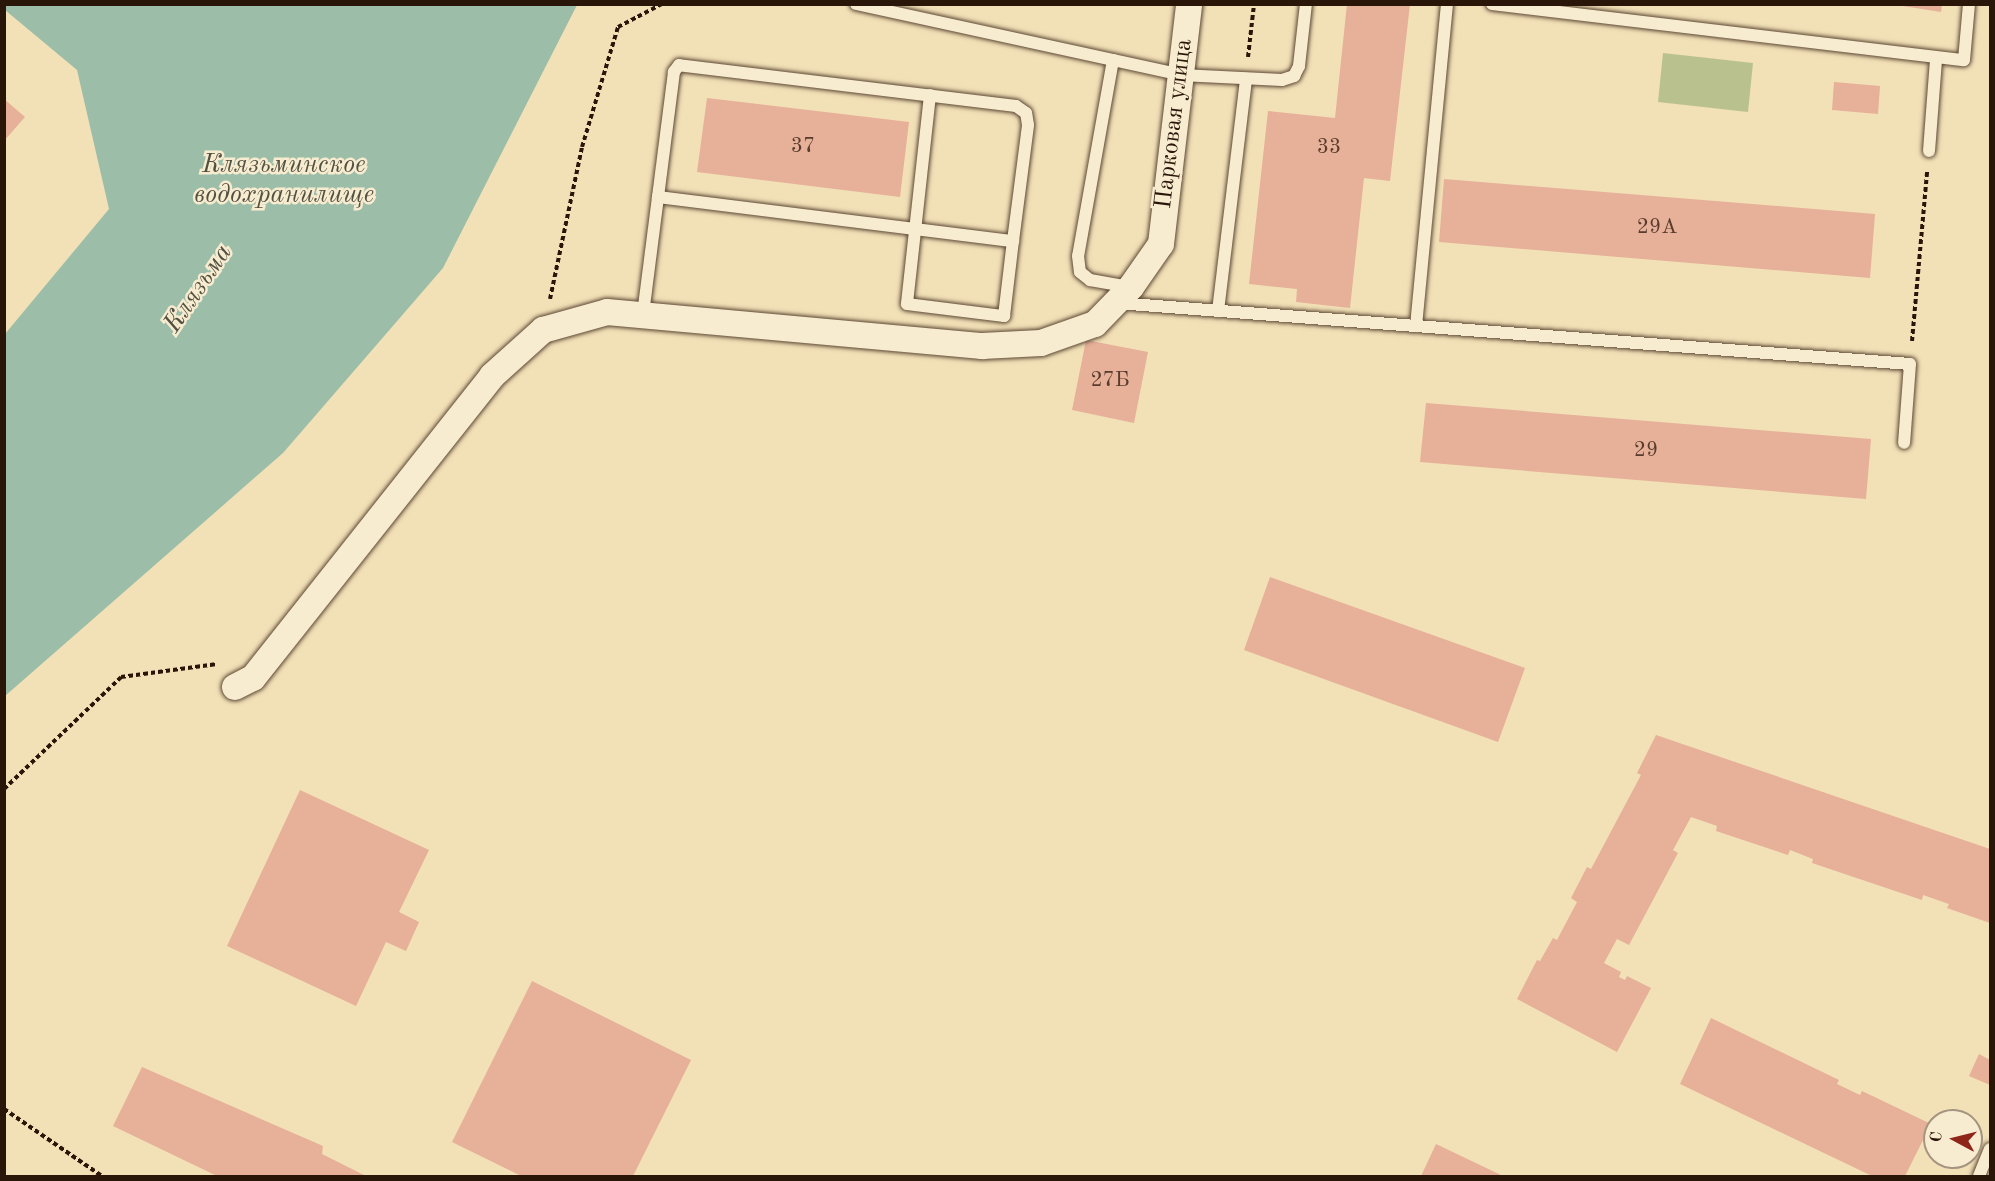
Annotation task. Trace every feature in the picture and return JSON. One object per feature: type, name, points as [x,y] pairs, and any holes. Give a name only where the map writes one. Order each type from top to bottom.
[{"type":"street","name":"Парковая улица","points":[[1124,295],[1161,244],[1189,4]]},
{"type":"street","points":[[234,687],[253,678],[492,376],[543,330],[607,312],[982,346],[1041,343],[1095,324],[1124,295]]},
{"type":"lane","points":[[856,4],[1181,75],[1246,79],[1294,76],[1299,66],[1306,4]]},
{"type":"lane","points":[[1416,326],[1447,4]]},
{"type":"lane","points":[[1492,4],[1936,59],[1964,60],[1969,4]]},
{"type":"lane","points":[[1929,151],[1936,59]]},
{"type":"lane","points":[[1113,60],[1078,256],[1080,272],[1090,280],[1124,295],[1218,311],[1910,364],[1904,443]]},
{"type":"lane","points":[[643,314],[674,72],[679,65],[930,95],[1016,106],[1026,113],[1004,316],[907,304],[930,95]]},
{"type":"lane","points":[[1218,311],[1246,79]]},
{"type":"lane","points":[[658,197],[1013,241]]},
{"type":"lane","points":[[1979,1176],[1990,1149]]},
{"type":"path","points":[[543,330],[582,147],[618,27],[662,4]]},
{"type":"path","points":[[1246,79],[1254,4]]},
{"type":"path","points":[[1910,364],[1929,151]]},
{"type":"path","points":[[4,789],[121,677],[221,663]]},
{"type":"path","points":[[4,1109],[102,1176]]},
{"type":"shaded area","points":[[1663,53],[1753,63],[1748,112],[1658,102]]},
{"type":"water","name":"Клязьминское водохранилище","points":[[5,4],[577,5],[443,268],[283,453],[5,696],[5,334],[109,209],[77,70],[5,10]]},
{"type":"building","points":[[1347,4],[1410,4],[1390,181],[1364,178],[1350,308],[1296,302],[1297,289],[1249,284],[1268,111],[1335,118]]},
{"type":"building","points":[[1890,4],[1942,4],[1941,12]]},
{"type":"building","points":[[1834,82],[1880,86],[1878,114],[1832,110]]},
{"type":"building","points":[[707,98],[909,122],[900,197],[697,172]]},
{"type":"building","points":[[4,99],[25,117],[4,141]]},
{"type":"building","points":[[1444,179],[1875,214],[1870,278],[1439,242]]},
{"type":"building","points":[[1086,340],[1148,352],[1134,423],[1072,410]]},
{"type":"building","points":[[1426,403],[1871,439],[1866,499],[1420,462]]},
{"type":"building","points":[[1270,577],[1525,668],[1498,742],[1244,650]]},
{"type":"building","points":[[1656,735],[1990,849],[1990,923],[1947,908],[1949,904],[1923,895],[1922,900],[1812,863],[1813,859],[1790,850],[1788,855],[1716,831],[1717,826],[1691,817],[1673,850],[1678,853],[1629,945],[1617,939],[1604,963],[1621,972],[1619,977],[1625,980],[1627,976],[1651,988],[1617,1052],[1517,999],[1537,960],[1540,961],[1553,938],[1557,940],[1577,902],[1571,898],[1587,867],[1591,869],[1641,775],[1637,773]]},
{"type":"building","points":[[300,790],[429,850],[399,912],[419,922],[406,951],[386,942],[356,1006],[227,946]]},
{"type":"building","points":[[532,981],[691,1060],[633,1176],[521,1176],[452,1142]]},
{"type":"building","points":[[1711,1018],[1839,1080],[1837,1084],[1860,1095],[1862,1091],[1923,1120],[1923,1140],[1905,1176],[1872,1176],[1680,1084]]},
{"type":"building","points":[[1979,1054],[1990,1060],[1990,1085],[1969,1076]]},
{"type":"building","points":[[142,1067],[323,1146],[322,1154],[366,1176],[217,1176],[113,1126]]},
{"type":"building","points":[[1436,1144],[1503,1176],[1421,1176]]},
{"type":"water label","name":"Клязьма","points":[[199,289]]}]
